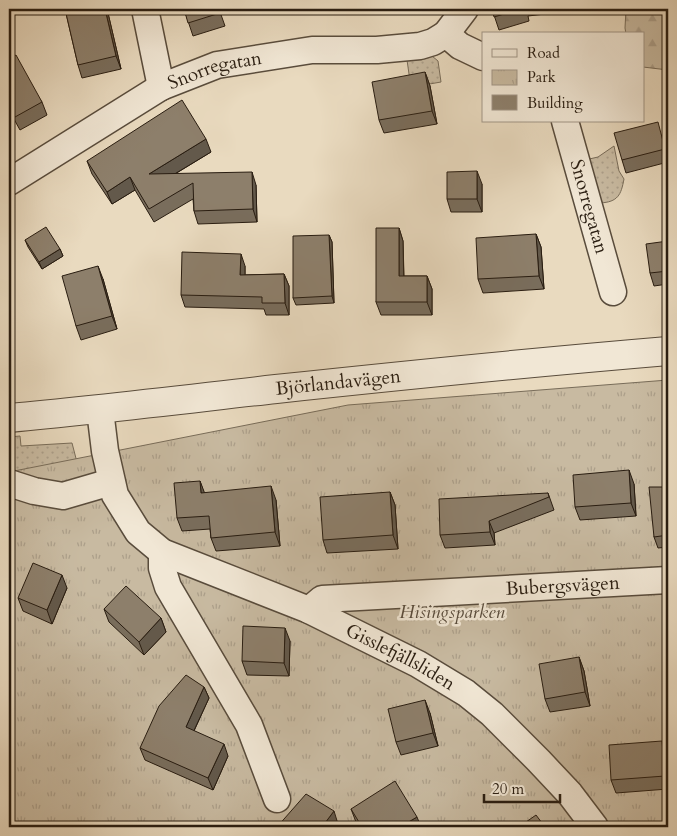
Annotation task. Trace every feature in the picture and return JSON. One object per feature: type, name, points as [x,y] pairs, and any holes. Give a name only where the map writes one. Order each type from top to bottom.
[{"type":"street","points":[[145,9],[160,87]]},
{"type":"street","name":"Snorregatan","points":[[9,182],[160,87],[221,64],[312,50],[377,50],[420,46],[433,42],[446,34],[465,9]]},
{"type":"street","points":[[446,34],[460,46],[482,57]]},
{"type":"street","name":"Snorregatan","points":[[565,122],[613,292]]},
{"type":"street","name":"Björlandavägen","points":[[9,418],[100,410],[510,364],[668,351]]},
{"type":"street","name":"Gisslefjällsliden","points":[[100,410],[105,451],[115,495],[138,532],[162,552],[309,610],[418,664],[466,693],[492,714],[539,761],[570,794],[595,827]]},
{"type":"street","points":[[9,483],[63,496],[111,482]]},
{"type":"street","points":[[162,552],[162,568],[168,587],[248,725],[277,799]]},
{"type":"street","name":"Bubergsvägen","points":[[309,610],[322,599],[668,580]]},
{"type":"green space","points":[[626,9],[668,9],[668,70],[644,67],[644,32],[626,32]]},
{"type":"green space","points":[[432,56],[438,61],[441,82],[418,86],[410,81],[407,60]]},
{"type":"green space","points":[[614,146],[619,171],[624,179],[623,185],[618,197],[611,201],[600,203],[585,160],[598,157]]},
{"type":"green space","name":"Hisingsparken","points":[[668,380],[668,827],[9,827],[9,472],[348,405]]},
{"type":"green space","points":[[20,436],[21,446],[72,443],[79,470],[47,482],[9,469],[9,437]]},
{"type":"building","points":[[65,9],[105,9],[116,56],[78,65]]},
{"type":"building","points":[[184,9],[219,9],[220,13],[188,23]]},
{"type":"building","points":[[492,9],[521,9],[494,17]]},
{"type":"building","points":[[16,55],[42,102],[15,117],[9,105],[9,59]]},
{"type":"building","points":[[425,72],[432,111],[379,120],[372,82]]},
{"type":"building","points":[[182,100],[206,139],[149,174],[252,172],[253,209],[194,211],[193,183],[149,209],[130,177],[107,192],[87,161]]},
{"type":"building","points":[[658,122],[665,149],[622,160],[614,133]]},
{"type":"building","points":[[477,171],[477,199],[447,199],[447,172]]},
{"type":"building","points":[[46,227],[60,249],[39,262],[25,240]]},
{"type":"building","points":[[376,228],[399,228],[399,276],[427,276],[427,302],[376,302]]},
{"type":"building","points":[[536,234],[539,276],[478,279],[476,238]]},
{"type":"building","points":[[329,235],[332,296],[293,298],[293,236]]},
{"type":"building","points":[[668,241],[668,271],[650,273],[646,244]]},
{"type":"building","points":[[182,252],[241,254],[240,275],[284,274],[285,303],[262,303],[262,297],[181,295]]},
{"type":"building","points":[[98,266],[112,316],[76,326],[62,276]]},
{"type":"building","points":[[629,470],[631,503],[575,507],[573,475]]},
{"type":"building","points":[[200,481],[201,493],[271,486],[275,532],[211,538],[209,516],[177,518],[174,483]]},
{"type":"building","points":[[649,487],[668,487],[668,535],[654,537]]},
{"type":"building","points":[[390,492],[393,535],[323,540],[320,497]]},
{"type":"building","points":[[548,493],[549,497],[489,521],[490,532],[440,535],[439,499]]},
{"type":"building","points":[[33,563],[62,575],[47,610],[18,598]]},
{"type":"building","points":[[126,586],[161,618],[139,642],[104,609]]},
{"type":"building","points":[[243,626],[285,628],[284,663],[242,661]]},
{"type":"building","points":[[579,657],[585,692],[545,699],[539,664]]},
{"type":"building","points":[[186,675],[204,687],[186,727],[224,744],[208,778],[140,748],[159,706]]},
{"type":"building","points":[[425,700],[433,733],[396,742],[388,709]]},
{"type":"building","points":[[662,741],[665,776],[611,780],[609,745]]},
{"type":"building","points":[[395,781],[417,817],[400,827],[362,827],[351,809]]},
{"type":"building","points":[[306,794],[334,811],[322,827],[277,827]]},
{"type":"building","points":[[536,815],[545,827],[519,827]]}]
